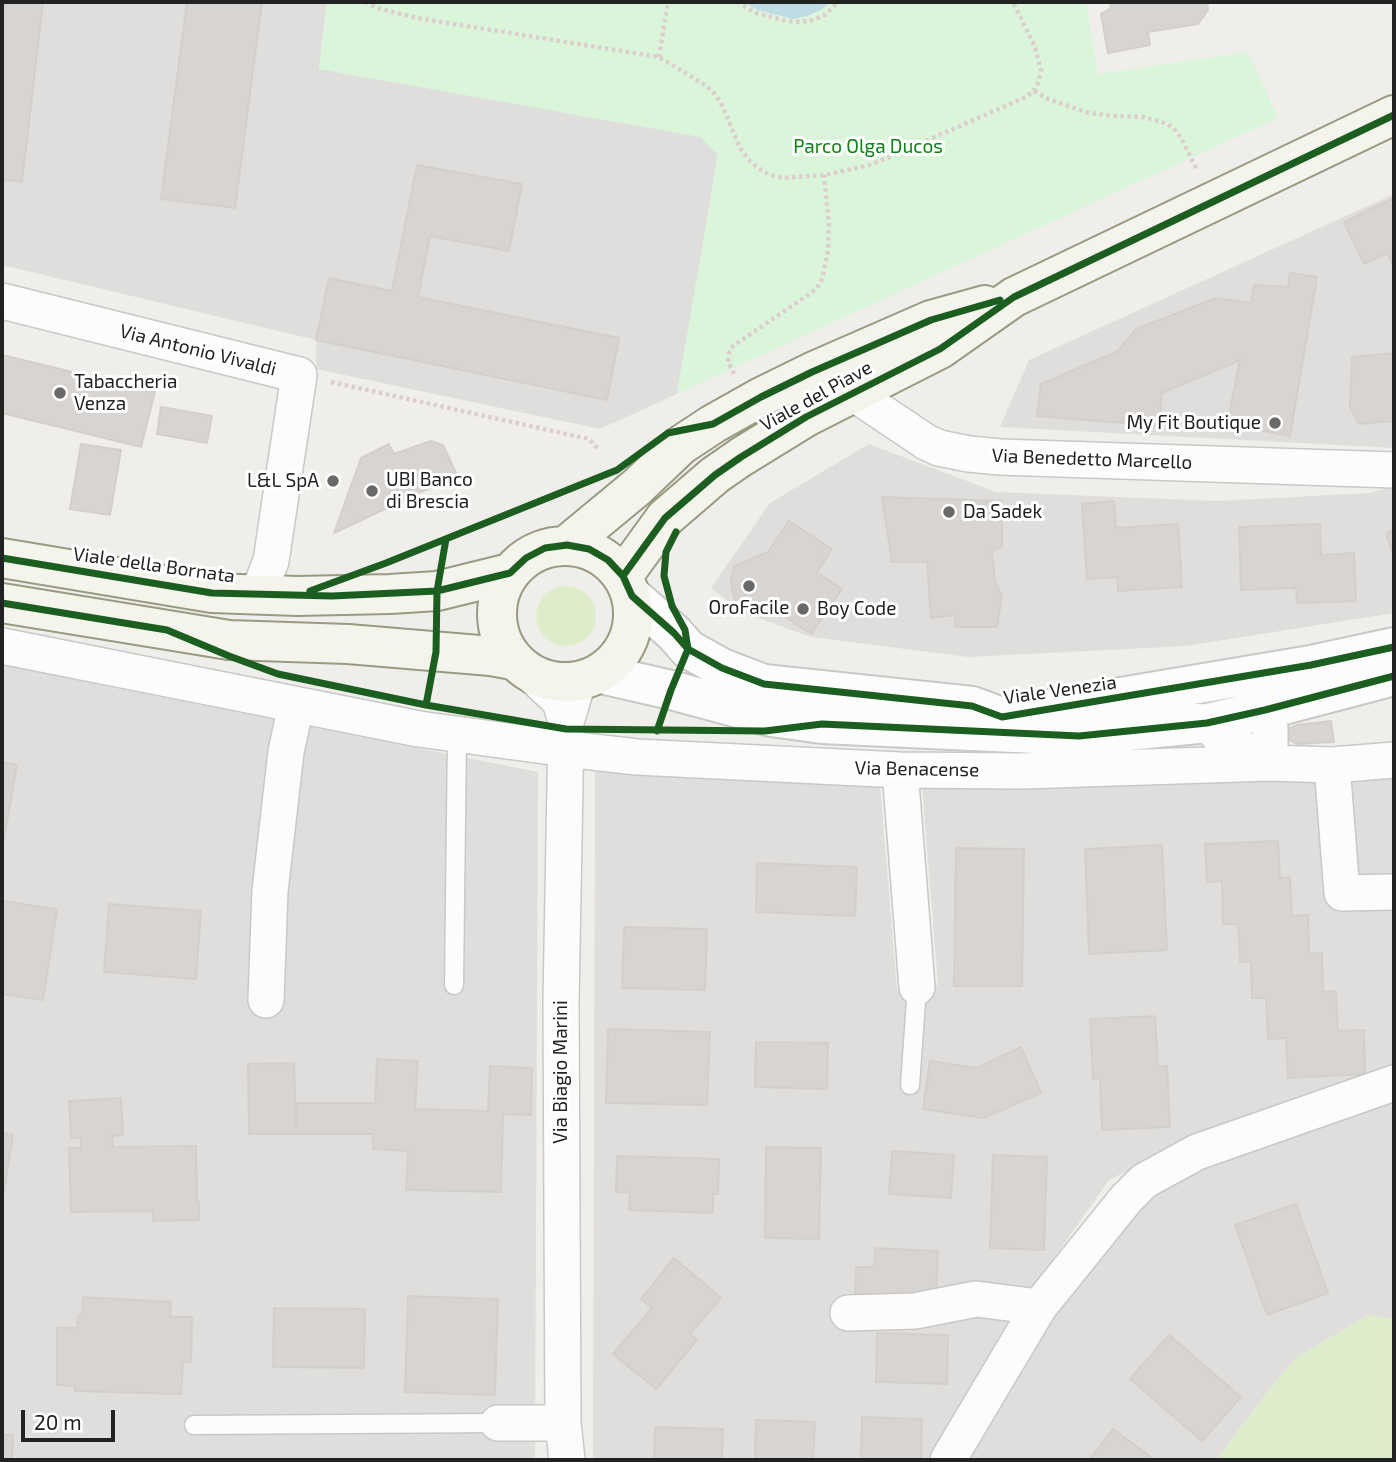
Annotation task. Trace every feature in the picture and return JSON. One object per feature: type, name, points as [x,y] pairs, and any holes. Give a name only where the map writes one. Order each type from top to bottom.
[{"type":"main road","name":"Viale del Piave","points":[[627,586],[664,518],[715,475],[806,417],[940,349],[1014,297],[1394,116]]},
{"type":"main road","name":"Viale del Piave","points":[[567,545],[637,487],[681,445],[761,397],[931,320],[1014,297]]},
{"type":"main road","points":[[2,603],[229,640],[348,644],[491,656],[554,682],[589,678],[619,658],[630,639],[635,618],[627,586],[608,560],[589,550],[567,545],[545,548],[526,558],[510,573],[500,593],[496,616],[501,639],[523,667]]},
{"type":"main road","name":"Viale della Bornata","points":[[2,558],[212,593],[332,596],[437,591],[510,573]]},
{"type":"street","name":"Via Antonio Vivaldi","points":[[2,301],[299,375],[271,561],[258,594]]},
{"type":"street","name":"Via Benedetto Marcello","points":[[812,372],[853,393],[926,442],[939,448],[969,454],[1394,470]]},
{"type":"street","name":"Viale Venezia","points":[[627,586],[688,649],[722,668],[764,684],[972,706],[1002,718],[1153,716],[1207,723]]},
{"type":"street","points":[[2,646],[457,735],[566,735]]},
{"type":"street","name":"Viale Venezia","points":[[1002,718],[1311,665],[1394,647]]},
{"type":"street","points":[[523,667],[560,701],[566,735]]},
{"type":"street","name":"Viale Venezia","points":[[589,678],[671,690],[771,717],[822,724],[1079,736],[1207,723],[1394,676]]},
{"type":"street","points":[[566,735],[589,678]]},
{"type":"street","points":[[266,1000],[270,891],[286,752],[296,705]]},
{"type":"street","points":[[1265,710],[1270,728],[1270,763]]},
{"type":"street","name":"Via Benacense","points":[[1207,723],[1220,737],[1270,763]]},
{"type":"street","name":"Via Benacense","points":[[566,735],[637,757],[900,770],[1021,771],[1270,763],[1332,765],[1394,760]]},
{"type":"street","name":"Via Biagio Marini","points":[[566,735],[561,1002],[563,1423],[567,1460]]},
{"type":"street","points":[[1332,765],[1342,893],[1394,892]]},
{"type":"street","points":[[900,770],[917,987]]},
{"type":"street","points":[[948,1460],[1039,1307],[1126,1199],[1144,1181],[1197,1152],[1394,1083]]},
{"type":"street","points":[[848,1313],[915,1311],[976,1299],[1039,1307]]},
{"type":"street","points":[[498,1423],[563,1423]]},
{"type":"lane","points":[[454,985],[457,735]]},
{"type":"lane","points":[[910,1085],[917,987]]},
{"type":"lane","points":[[194,1425],[498,1423]]},
{"type":"path","points":[[365,2],[377,8],[417,18],[659,57],[714,93],[748,159],[758,169],[783,178],[824,175],[866,166],[1027,97],[1040,81],[1041,70],[1035,47],[1013,2]]},
{"type":"path","points":[[659,57],[668,2]]},
{"type":"path","points":[[737,2],[756,13],[800,22],[825,15],[838,2]]},
{"type":"path","points":[[1034,91],[1048,99],[1089,113],[1143,117],[1168,124],[1177,131],[1182,140],[1211,203]]},
{"type":"path","points":[[735,377],[728,362],[733,346],[808,295],[817,288],[822,279],[828,251],[829,223],[824,175]]},
{"type":"path","points":[[299,375],[589,439],[599,450]]},
{"type":"shaded area","points":[[2,2],[327,2],[319,68],[700,136],[718,155],[677,394],[600,429],[316,369],[316,340],[2,265]]},
{"type":"shaded area","points":[[1394,194],[1394,448],[1000,427],[1029,360]]},
{"type":"shaded area","points":[[869,444],[996,492],[1218,501],[1369,493],[1394,487],[1394,613],[1186,646],[968,657],[811,637],[744,613],[711,588],[770,503]]},
{"type":"shaded area","points":[[2,664],[538,772],[535,1460],[2,1460]]},
{"type":"shaded area","points":[[595,768],[880,786],[897,989],[938,985],[922,785],[1307,780],[1394,774],[1394,1068],[1192,1140],[1109,1180],[1024,1301],[932,1460],[593,1460]]},
{"type":"shaded area","points":[[1394,1096],[1394,1319],[1368,1315],[1296,1358],[1216,1460],[962,1460],[1054,1303],[1141,1204],[1197,1168]]},
{"type":"green space","name":"Parco Olga Ducos","points":[[327,2],[743,2],[758,10],[793,19],[808,16],[830,2],[1086,2],[1098,74],[1248,52],[1278,118],[677,394],[718,155],[700,137],[319,69]]},
{"type":"green space","points":[[566,586],[583,591],[591,599],[596,616],[591,633],[583,641],[566,646],[549,641],[541,633],[536,616],[541,599],[549,591]]},
{"type":"green space","points":[[1368,1315],[1394,1319],[1394,1460],[1216,1460],[1296,1358]]},
{"type":"water","points":[[743,2],[830,2],[821,10],[793,19],[758,10]]},
{"type":"building","points":[[2,2],[43,2],[22,182],[2,179]]},
{"type":"building","points":[[187,2],[262,2],[235,208],[161,199]]},
{"type":"building","points":[[1110,2],[1207,2],[1208,10],[1198,24],[1148,32],[1150,45],[1108,53],[1101,14],[1111,8]]},
{"type":"building","points":[[417,165],[522,184],[509,251],[430,236],[418,297],[619,338],[607,400],[316,340],[329,278],[392,291]]},
{"type":"building","points":[[1394,198],[1394,264],[1387,253],[1364,264],[1344,222]]},
{"type":"building","points":[[1290,273],[1317,277],[1290,436],[1227,424],[1240,360],[1162,393],[1159,426],[1037,416],[1041,384],[1118,351],[1136,329],[1216,298],[1251,303],[1254,285],[1288,287]]},
{"type":"building","points":[[1394,353],[1394,421],[1359,424],[1350,407],[1352,357]]},
{"type":"building","points":[[2,355],[155,392],[141,447],[2,413]]},
{"type":"building","points":[[161,407],[212,416],[207,443],[157,434]]},
{"type":"building","points":[[431,441],[443,445],[457,475],[334,533],[361,458],[389,444],[394,454]]},
{"type":"building","points":[[81,444],[121,450],[110,515],[70,509]]},
{"type":"building","points":[[882,497],[1002,501],[1002,546],[992,551],[995,582],[1002,596],[997,627],[955,627],[955,615],[931,618],[927,562],[892,562]]},
{"type":"building","points":[[1114,501],[1116,528],[1178,524],[1182,587],[1118,591],[1117,577],[1087,579],[1082,504]]},
{"type":"building","points":[[789,521],[832,549],[817,572],[842,589],[811,634],[787,618],[778,606],[757,614],[745,609],[735,600],[732,590],[734,566],[768,552]]},
{"type":"building","points":[[1320,524],[1321,555],[1354,553],[1356,601],[1297,603],[1296,588],[1241,590],[1239,527]]},
{"type":"building","points":[[1394,530],[1394,556],[1386,534]]},
{"type":"building","points":[[1331,721],[1334,742],[1298,744],[1289,740],[1288,729],[1297,725]]},
{"type":"building","points":[[2,762],[17,765],[3,844],[2,844]]},
{"type":"building","points":[[1278,841],[1280,878],[1290,877],[1292,916],[1308,915],[1309,954],[1322,953],[1323,992],[1336,991],[1338,1031],[1364,1030],[1365,1074],[1288,1078],[1286,1038],[1268,1039],[1266,998],[1252,998],[1251,961],[1240,962],[1238,924],[1223,924],[1222,881],[1207,882],[1205,844]]},
{"type":"building","points":[[1162,845],[1167,950],[1089,954],[1085,849]]},
{"type":"building","points":[[956,848],[1024,849],[1022,986],[954,986]]},
{"type":"building","points":[[757,863],[857,867],[855,916],[756,912]]},
{"type":"building","points":[[2,901],[57,909],[43,1000],[2,994]]},
{"type":"building","points":[[109,904],[201,911],[196,979],[104,972]]},
{"type":"building","points":[[624,927],[707,929],[705,990],[622,988]]},
{"type":"building","points":[[1155,1016],[1158,1067],[1167,1066],[1170,1127],[1102,1130],[1100,1078],[1093,1079],[1090,1019]]},
{"type":"building","points":[[608,1029],[710,1032],[707,1105],[606,1103]]},
{"type":"building","points":[[756,1042],[828,1043],[827,1089],[755,1087]]},
{"type":"building","points":[[1021,1047],[1041,1093],[983,1118],[923,1109],[930,1061],[977,1068]]},
{"type":"building","points":[[377,1059],[418,1061],[415,1109],[488,1111],[490,1066],[532,1068],[531,1115],[503,1114],[501,1192],[406,1190],[408,1151],[373,1149],[373,1134],[296,1134],[296,1103],[375,1103]]},
{"type":"building","points":[[294,1063],[296,1134],[249,1134],[248,1064]]},
{"type":"building","points":[[121,1098],[123,1135],[112,1136],[113,1147],[196,1146],[199,1220],[153,1221],[153,1211],[71,1212],[69,1148],[81,1148],[81,1137],[71,1138],[69,1101]]},
{"type":"building","points":[[2,1133],[13,1135],[4,1191],[2,1191]]},
{"type":"building","points":[[766,1147],[821,1148],[819,1239],[765,1238]]},
{"type":"building","points":[[892,1151],[954,1155],[951,1198],[889,1194]]},
{"type":"building","points":[[993,1155],[1047,1157],[1044,1250],[990,1248]]},
{"type":"building","points":[[617,1156],[719,1159],[718,1194],[713,1194],[713,1213],[629,1210],[630,1192],[616,1192]]},
{"type":"building","points":[[1296,1204],[1328,1293],[1267,1315],[1235,1225]]},
{"type":"building","points":[[875,1248],[938,1251],[936,1297],[855,1299],[856,1267],[874,1267]]},
{"type":"building","points":[[674,1258],[721,1298],[690,1334],[697,1340],[656,1389],[613,1354],[652,1308],[641,1299]]},
{"type":"building","points":[[408,1296],[498,1299],[495,1395],[405,1392]]},
{"type":"building","points":[[83,1297],[171,1302],[170,1317],[192,1317],[191,1362],[183,1362],[181,1394],[75,1391],[75,1386],[57,1385],[57,1328],[77,1328],[78,1316],[82,1316]]},
{"type":"building","points":[[274,1308],[365,1309],[364,1368],[273,1367]]},
{"type":"building","points":[[877,1333],[948,1335],[947,1384],[876,1382]]},
{"type":"building","points":[[1169,1335],[1241,1397],[1202,1441],[1130,1379]]},
{"type":"building","points":[[862,1417],[922,1419],[921,1460],[861,1460]]},
{"type":"building","points":[[756,1420],[815,1422],[813,1460],[755,1460]]},
{"type":"building","points":[[655,1427],[723,1429],[722,1460],[654,1460]]},
{"type":"building","points":[[1113,1429],[1155,1460],[1089,1460]]},
{"type":"building","points":[[2,1435],[13,1435],[12,1460],[2,1460]]},
{"type":"cycle path","points":[[623,576],[665,518],[715,475],[806,417],[940,349],[1014,297],[1394,115]]},
{"type":"cycle path","points":[[310,591],[617,470],[668,433],[713,424],[812,372],[931,320],[1000,300]]},
{"type":"cycle path","points":[[657,731],[688,649],[685,630],[672,606],[664,576],[666,552],[676,532]]},
{"type":"cycle path","points":[[426,705],[436,652],[437,591],[446,539]]},
{"type":"cycle path","points":[[2,558],[212,593],[332,596],[437,591],[510,573],[526,558],[545,548],[567,545],[589,549],[608,560],[623,576],[632,596],[688,649],[722,668],[764,684],[972,706],[1002,717],[1311,665],[1394,647]]},
{"type":"cycle path","points":[[2,603],[167,630],[278,674],[426,705],[566,729],[765,731],[822,724],[1079,736],[1207,723],[1394,676]]},
{"type":"place","name":"Tabaccheria Venza","points":[[60,393]]},
{"type":"place","name":"My Fit Boutique","points":[[1275,423]]},
{"type":"place","name":"L&L SpA","points":[[333,481]]},
{"type":"place","name":"UBI Banco di Brescia","points":[[372,491]]},
{"type":"place","name":"Da Sadek","points":[[949,512]]},
{"type":"place","name":"OroFacile","points":[[749,586]]},
{"type":"place","name":"Boy Code","points":[[803,609]]}]
